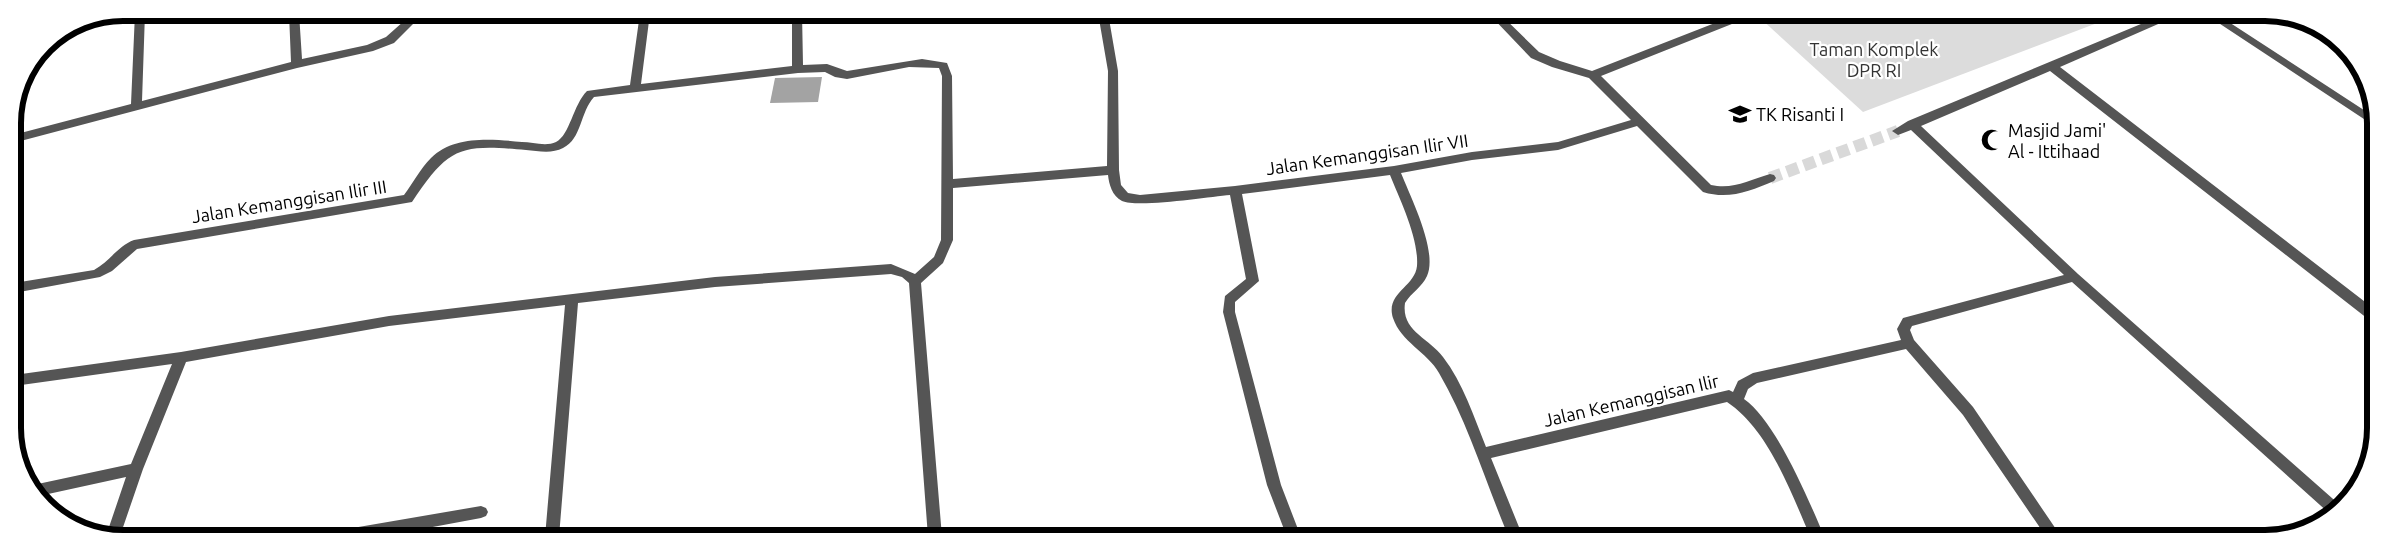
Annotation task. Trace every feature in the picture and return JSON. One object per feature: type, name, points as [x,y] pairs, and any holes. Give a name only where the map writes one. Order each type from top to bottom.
[{"type":"street","points":[[136,107],[140,21]]},
{"type":"street","points":[[294,21],[297,64]]},
{"type":"street","points":[[21,137],[297,64],[369,48],[390,40],[410,21]]},
{"type":"street","points":[[644,21],[634,88],[798,69],[827,68],[839,74],[847,74],[925,63],[944,66],[947,76],[947,240],[939,260],[929,271],[915,281]]},
{"type":"street","points":[[797,21],[798,69]]},
{"type":"street","name":"Jalan Kemanggisan Ilir VII","points":[[1104,21],[1113,71],[1113,170],[1115,186],[1124,197],[1140,198],[1235,190],[1394,170],[1472,156],[1558,146],[1640,121]]},
{"type":"street","points":[[1501,21],[1535,54],[1556,64],[1593,75],[1707,189],[1721,193],[1735,192],[1770,178]]},
{"type":"street","points":[[1593,75],[1728,21]]},
{"type":"street","points":[[1898,131],[2159,21]]},
{"type":"street","points":[[2221,21],[2367,117]]},
{"type":"street","points":[[2051,66],[2367,309]]},
{"type":"street","name":"Jalan Kemanggisan Ilir III","points":[[21,287],[96,274],[108,270],[123,251],[134,245],[408,200],[440,156],[460,148],[485,143],[548,147],[559,145],[569,136],[574,127],[578,110],[585,99],[591,94],[634,88]]},
{"type":"street","points":[[1912,124],[2074,276],[2331,506]]},
{"type":"street","points":[[946,184],[1113,170]]},
{"type":"street","points":[[1394,170],[1420,240],[1422,263],[1421,275],[1400,300],[1399,316],[1406,333],[1438,359],[1457,392],[1513,530]]},
{"type":"street","points":[[1235,190],[1253,281],[1229,300],[1230,312],[1274,485],[1291,530]]},
{"type":"street","points":[[21,379],[181,357],[389,321],[715,282],[869,269],[892,269],[906,274],[915,281],[934,530]]},
{"type":"street","points":[[2050,530],[1968,411],[1909,342],[1903,328],[1908,322],[2074,276]]},
{"type":"street","points":[[553,530],[572,299]]},
{"type":"street","points":[[1737,400],[1743,384],[1753,378],[1909,342]]},
{"type":"street","points":[[115,530],[136,469],[181,357]]},
{"type":"street","name":"Jalan Kemanggisan Ilir","points":[[1482,454],[1728,396],[1737,400],[1772,442],[1814,530]]},
{"type":"street","points":[[41,489],[136,469]]},
{"type":"street","points":[[380,530],[481,512]]},
{"type":"green space","name":"Taman Komplek DPR RI","points":[[1763,21],[2103,21],[1863,112]]},
{"type":"shaded area","points":[[822,77],[818,102],[770,103],[775,78]]},
{"type":"tunnel","points":[[1770,178],[1898,131]]},
{"type":"place","name":"TK Risanti I","points":[[1740,114]]},
{"type":"place","name":"Masjid Jami' Al - Ittihaad","points":[[1992,140]]}]
